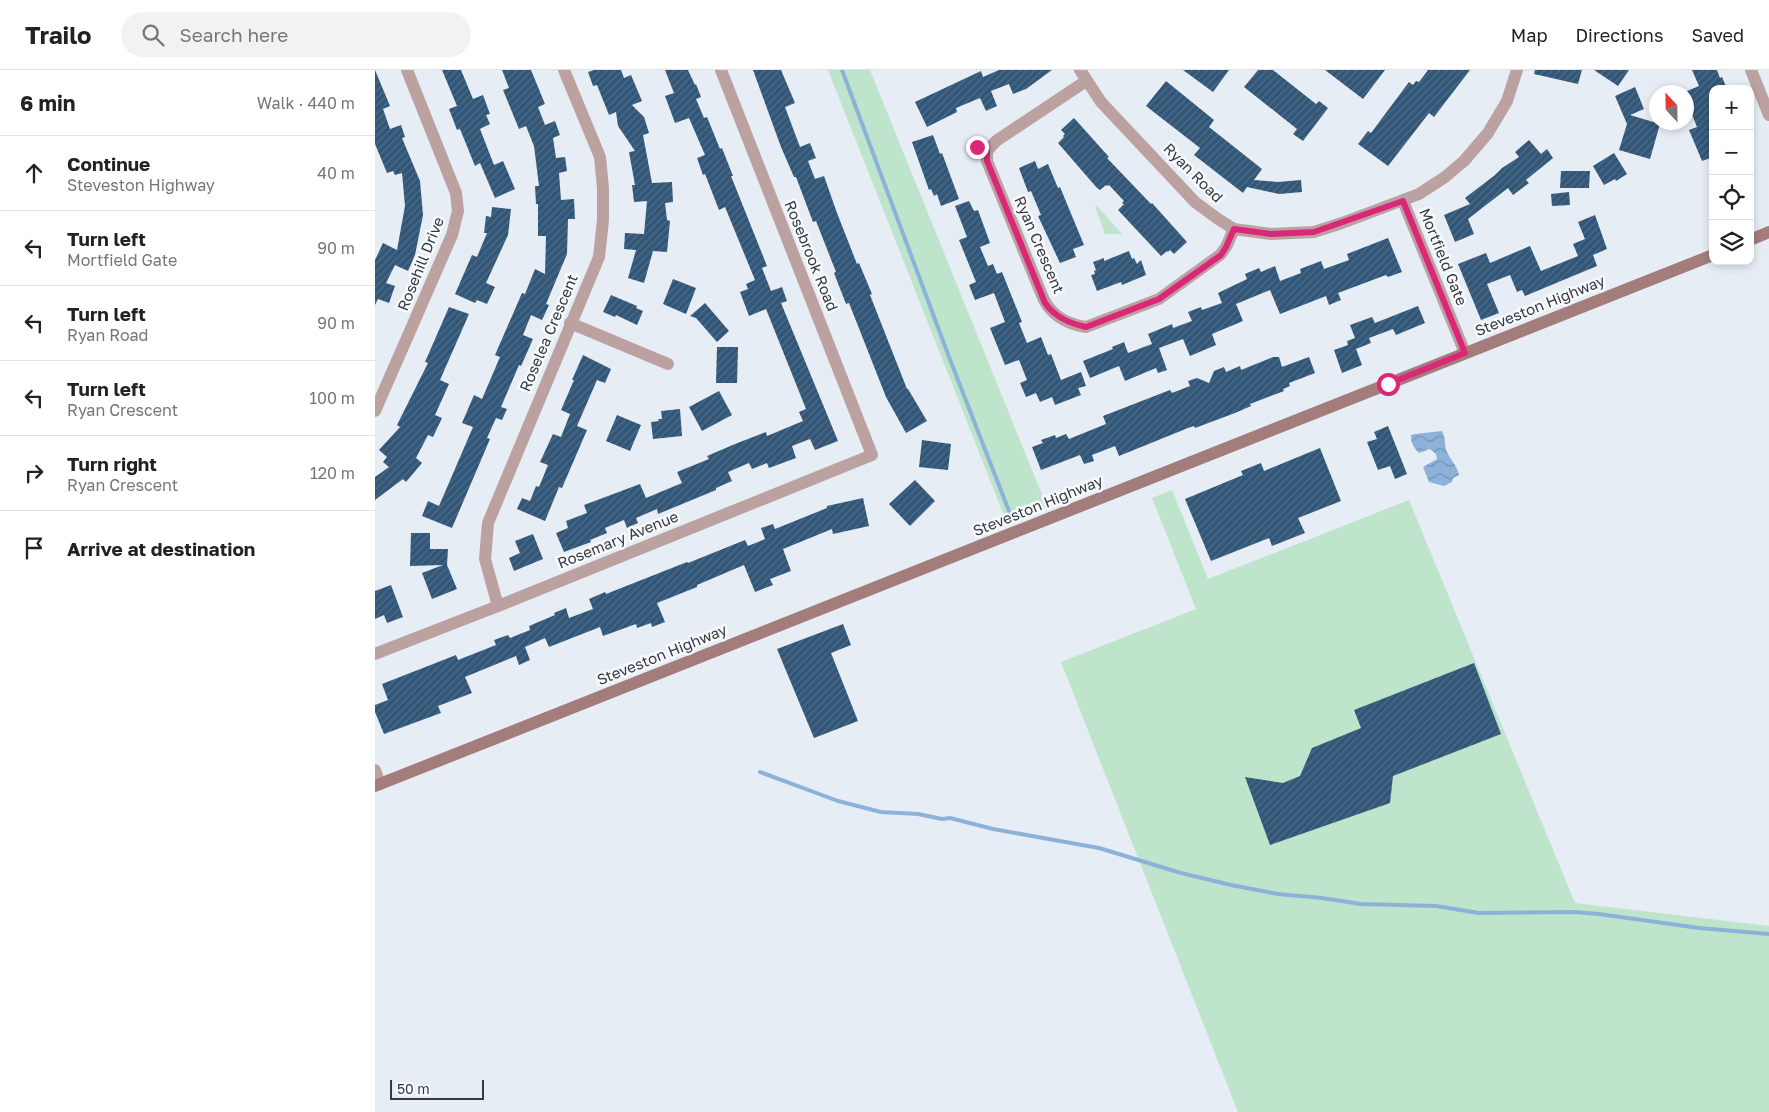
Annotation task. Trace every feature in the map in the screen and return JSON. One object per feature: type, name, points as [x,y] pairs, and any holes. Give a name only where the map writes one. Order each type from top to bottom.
[{"type":"main road","points":[[1754,238],[1769,232]]},
{"type":"main road","name":"Steveston Highway","points":[[378,785],[1709,257]]},
{"type":"street","name":"Rosehill Drive","points":[[375,411],[452,235],[458,211],[456,193],[407,70]]},
{"type":"street","name":"Roselea Crescent","points":[[498,606],[485,559],[488,523],[599,257],[603,220],[603,188],[600,157],[564,70]]},
{"type":"street","name":"Rosebrook Road","points":[[721,70],[872,455]]},
{"type":"street","name":"Ryan Road","points":[[1083,75],[1101,102],[1195,202],[1218,220],[1234,229],[1271,234],[1314,232],[1403,201],[1419,194],[1445,177],[1464,161],[1488,133],[1507,101],[1517,70]]},
{"type":"street","points":[[1751,70],[1769,115]]},
{"type":"street","name":"Ryan Crescent","points":[[1083,75],[996,141],[982,149],[1045,303],[1056,315],[1079,326],[1091,326],[1165,295],[1221,255],[1234,229]]},
{"type":"street","name":"Mortfield Gate","points":[[1403,201],[1465,353]]},
{"type":"street","points":[[570,324],[668,364]]},
{"type":"street","name":"Rosemary Avenue","points":[[375,654],[872,455]]},
{"type":"street","points":[[375,770],[378,785]]},
{"type":"green space","points":[[828,70],[870,70],[1047,507],[1007,523]]},
{"type":"green space","points":[[1095,206],[1097,206],[1122,234],[1105,234]]},
{"type":"green space","points":[[1172,490],[1208,579],[1409,500],[1575,903],[1769,926],[1769,1112],[1238,1112],[1061,662],[1196,609],[1152,498]]},
{"type":"water","points":[[1442,431],[1447,452],[1459,475],[1453,478],[1452,482],[1444,486],[1429,482],[1423,467],[1437,459],[1436,454],[1430,449],[1419,453],[1413,445],[1411,437],[1411,435],[1415,434]]},
{"type":"building","points":[[375,70],[390,106],[383,109],[390,129],[401,125],[405,137],[402,138],[420,181],[423,215],[415,255],[408,271],[395,265],[386,283],[395,286],[389,303],[378,299],[375,305],[375,260],[383,243],[397,250],[405,206],[402,173],[395,175],[393,171],[387,173],[375,144]]},
{"type":"building","points":[[442,70],[461,70],[473,99],[483,95],[490,114],[486,115],[490,124],[480,129],[494,165],[503,161],[515,189],[495,198],[480,163],[475,166],[460,129],[457,130],[449,109],[457,106]]},
{"type":"building","points":[[502,70],[531,70],[545,104],[538,107],[545,125],[555,121],[560,135],[553,138],[556,158],[565,157],[567,171],[559,173],[561,200],[574,199],[575,219],[568,219],[567,254],[546,304],[549,305],[542,320],[531,315],[523,335],[533,339],[521,366],[519,365],[501,407],[507,409],[502,420],[496,418],[487,438],[490,439],[452,528],[422,516],[428,501],[439,506],[473,427],[462,423],[474,395],[482,399],[500,357],[495,355],[522,293],[525,294],[535,269],[545,274],[546,236],[538,236],[538,204],[536,204],[535,186],[539,186],[534,146],[526,126],[519,129],[503,90],[509,88]]},
{"type":"building","points":[[594,70],[621,70],[624,78],[631,75],[642,101],[632,105],[644,117],[649,133],[643,135],[652,183],[672,182],[673,202],[665,203],[667,220],[670,221],[667,252],[653,251],[644,283],[628,278],[636,250],[624,249],[625,233],[644,234],[647,201],[634,202],[632,185],[635,185],[629,152],[635,151],[618,126],[616,112],[609,115],[597,85],[593,86],[588,72]]},
{"type":"building","points":[[665,70],[688,70],[696,84],[701,97],[696,99],[704,118],[707,117],[720,149],[722,148],[733,176],[731,176],[767,266],[762,268],[771,291],[782,287],[787,301],[781,303],[838,441],[815,450],[810,439],[792,446],[796,458],[769,468],[767,463],[752,469],[749,463],[728,472],[732,481],[716,488],[716,490],[658,514],[657,509],[636,518],[638,523],[627,528],[624,520],[605,528],[607,533],[590,540],[591,542],[564,552],[556,533],[568,528],[566,521],[587,513],[584,505],[640,484],[646,498],[682,483],[677,472],[709,459],[707,456],[735,444],[766,432],[767,436],[803,421],[799,412],[806,409],[766,309],[749,316],[740,292],[748,289],[746,284],[755,280],[725,207],[719,210],[705,174],[703,175],[697,158],[705,155],[689,118],[675,123],[665,96],[674,93]]},
{"type":"building","points":[[753,70],[781,70],[795,103],[785,107],[800,147],[810,143],[816,158],[808,161],[815,179],[824,176],[857,264],[859,263],[872,294],[870,295],[907,389],[927,421],[906,433],[886,397],[849,303],[846,304],[816,221],[813,222],[796,177],[794,177],[781,147]]},
{"type":"building","points":[[999,70],[1052,70],[1026,89],[1013,94],[1009,84],[991,91],[997,106],[986,111],[980,98],[956,108],[957,112],[927,127],[915,102],[981,71],[983,77]]},
{"type":"building","points":[[1183,70],[1229,70],[1213,92]]},
{"type":"building","points":[[1258,70],[1273,70],[1316,104],[1319,101],[1328,108],[1303,141],[1293,134],[1297,129],[1244,87]]},
{"type":"building","points":[[1325,70],[1385,70],[1363,99]]},
{"type":"building","points":[[1428,70],[1470,70],[1434,117],[1429,113],[1388,166],[1358,144],[1368,131],[1371,133],[1409,82],[1413,85],[1416,81],[1419,82]]},
{"type":"building","points":[[1535,70],[1582,70],[1578,84],[1534,74]]},
{"type":"building","points":[[1594,70],[1629,70],[1618,86]]},
{"type":"building","points":[[1692,70],[1717,70],[1725,85],[1709,85],[1709,158],[1702,161],[1689,130],[1694,130],[1697,127],[1694,120],[1694,88],[1699,86]]},
{"type":"building","points":[[1166,81],[1214,120],[1209,127],[1262,169],[1254,180],[1278,182],[1301,180],[1302,192],[1279,194],[1247,187],[1243,193],[1194,155],[1200,148],[1146,106]]},
{"type":"building","points":[[1635,87],[1644,109],[1630,115],[1649,121],[1649,130],[1658,130],[1650,159],[1619,150],[1627,124],[1615,96]]},
{"type":"building","points":[[1074,118],[1109,157],[1107,158],[1152,203],[1187,242],[1174,254],[1170,250],[1161,256],[1118,210],[1124,204],[1122,203],[1124,201],[1109,185],[1100,190],[1097,188],[1058,143],[1065,134],[1061,130]]},
{"type":"building","points":[[933,135],[940,154],[942,153],[959,199],[941,206],[937,194],[934,196],[931,189],[929,190],[912,142]]},
{"type":"building","points":[[1529,140],[1541,154],[1547,149],[1553,158],[1526,180],[1529,183],[1513,195],[1508,188],[1468,219],[1474,234],[1455,242],[1444,215],[1470,204],[1465,198],[1502,168],[1519,157],[1515,152]]},
{"type":"building","points":[[1614,153],[1627,174],[1616,181],[1615,179],[1604,185],[1593,166]]},
{"type":"building","points":[[1035,161],[1038,169],[1048,164],[1058,188],[1060,187],[1084,245],[1073,249],[1076,257],[1060,263],[1038,216],[1041,215],[1031,191],[1028,192],[1019,168]]},
{"type":"building","points":[[1561,171],[1590,171],[1589,188],[1560,188]]},
{"type":"building","points":[[1569,192],[1570,205],[1552,206],[1551,194]]},
{"type":"building","points":[[969,201],[974,211],[978,210],[990,243],[980,247],[988,266],[993,264],[997,274],[1002,272],[1022,322],[1019,323],[1027,343],[1041,337],[1048,355],[1051,354],[1061,380],[1081,372],[1086,386],[1078,388],[1081,395],[1055,405],[1052,397],[1040,402],[1036,393],[1026,397],[1020,383],[1027,380],[1019,360],[1005,365],[990,328],[1005,322],[994,293],[975,300],[969,285],[976,282],[959,240],[967,237],[955,206]]},
{"type":"building","points":[[492,207],[511,209],[508,235],[486,283],[495,287],[487,304],[477,300],[475,303],[455,294],[472,255],[477,257],[487,233],[484,233],[486,216],[491,217]]},
{"type":"building","points":[[1595,215],[1607,249],[1593,255],[1597,266],[1525,296],[1522,290],[1517,292],[1510,275],[1487,284],[1499,313],[1481,320],[1458,264],[1486,253],[1490,263],[1530,246],[1541,271],[1578,256],[1573,244],[1585,239],[1578,222]]},
{"type":"building","points":[[1388,238],[1402,272],[1388,277],[1386,275],[1338,293],[1341,300],[1329,305],[1326,296],[1280,314],[1270,290],[1236,304],[1243,321],[1212,334],[1216,345],[1190,356],[1183,339],[1159,348],[1167,370],[1158,373],[1156,368],[1125,381],[1119,366],[1090,378],[1083,361],[1113,349],[1112,347],[1124,342],[1128,353],[1152,344],[1148,334],[1172,324],[1173,328],[1192,321],[1188,312],[1201,307],[1202,310],[1222,303],[1218,293],[1247,279],[1245,274],[1259,268],[1261,272],[1275,266],[1280,281],[1301,273],[1300,269],[1321,261],[1324,269],[1349,260],[1347,254]]},
{"type":"building","points":[[1129,251],[1132,259],[1134,258],[1137,264],[1141,260],[1146,275],[1122,285],[1121,282],[1097,291],[1091,275],[1095,274],[1094,271],[1096,270],[1093,262],[1104,258],[1104,261]]},
{"type":"building","points":[[673,279],[696,288],[686,314],[663,304]]},
{"type":"building","points":[[611,295],[637,306],[636,308],[643,311],[637,325],[616,315],[615,317],[603,312]]},
{"type":"building","points":[[705,303],[729,331],[717,342],[696,318],[690,316]]},
{"type":"building","points":[[1418,306],[1425,323],[1396,335],[1393,329],[1369,338],[1371,343],[1356,349],[1362,365],[1342,373],[1334,350],[1348,345],[1347,341],[1355,338],[1350,325],[1372,317],[1375,323]]},
{"type":"building","points":[[449,307],[469,314],[440,380],[449,384],[435,415],[442,418],[433,437],[428,435],[416,458],[422,463],[406,482],[403,479],[375,500],[375,477],[389,467],[383,462],[387,457],[379,450],[400,427],[397,425],[428,363],[425,362]]},
{"type":"building","points":[[717,347],[738,347],[737,383],[716,383]]},
{"type":"building","points":[[583,355],[611,369],[605,383],[597,380],[577,426],[587,430],[562,488],[559,487],[545,521],[517,509],[522,498],[530,501],[536,486],[539,487],[548,465],[540,462],[553,434],[561,437],[570,414],[561,410]]},
{"type":"building","points":[[1273,357],[1279,357],[1282,367],[1309,357],[1315,373],[1289,383],[1290,386],[1283,389],[1284,391],[1250,404],[1251,406],[1235,413],[1195,428],[1194,426],[1188,428],[1119,456],[1115,446],[1092,455],[1094,461],[1084,464],[1080,455],[1041,470],[1032,447],[1043,443],[1041,440],[1055,435],[1056,438],[1066,434],[1069,439],[1106,424],[1103,416],[1170,390],[1172,393],[1190,386],[1188,381],[1197,378],[1209,383],[1214,371],[1224,367],[1226,372],[1240,366],[1241,370]]},
{"type":"building","points":[[719,391],[732,415],[702,431],[689,407]]},
{"type":"building","points":[[680,409],[682,436],[653,439],[651,422],[662,419],[661,411]]},
{"type":"building","points":[[617,415],[641,425],[630,451],[606,441]]},
{"type":"building","points":[[1388,426],[1407,474],[1395,479],[1390,466],[1378,470],[1367,442],[1377,439],[1374,432]]},
{"type":"building","points":[[922,440],[951,444],[948,470],[919,467]]},
{"type":"building","points":[[1320,448],[1341,501],[1298,518],[1305,533],[1272,546],[1269,538],[1211,561],[1185,499],[1243,475],[1241,471],[1261,463],[1264,471]]},
{"type":"building","points":[[915,480],[935,501],[910,526],[889,504]]},
{"type":"building","points":[[863,498],[869,526],[833,534],[832,529],[783,549],[791,571],[770,579],[773,585],[755,592],[744,565],[657,603],[665,622],[652,627],[651,623],[637,628],[636,624],[603,636],[600,627],[549,647],[545,638],[525,647],[530,660],[519,665],[516,656],[465,677],[472,693],[438,706],[441,713],[384,734],[375,712],[375,705],[388,700],[382,684],[456,655],[458,660],[496,645],[494,640],[508,635],[510,638],[530,630],[529,626],[566,608],[569,618],[593,609],[589,599],[605,592],[606,594],[745,540],[748,546],[765,539],[761,528],[773,524],[775,529],[827,508],[827,506]]},
{"type":"building","points":[[411,533],[430,533],[430,549],[448,549],[447,565],[457,589],[432,599],[422,573],[443,565],[410,566]]},
{"type":"building","points":[[533,534],[543,559],[514,571],[509,558],[520,553],[515,541]]},
{"type":"building","points":[[391,585],[403,617],[387,623],[384,615],[375,619],[375,591]]},
{"type":"building","points":[[843,624],[851,645],[831,653],[858,721],[814,738],[777,649]]},
{"type":"building","points":[[1474,663],[1501,734],[1393,776],[1390,803],[1270,845],[1245,777],[1283,783],[1300,776],[1312,748],[1361,728],[1354,710]]},
{"type":"waterway","points":[[842,70],[949,357],[1009,511]]},
{"type":"waterway","points":[[760,772],[838,801],[881,812],[918,814],[942,819],[950,818],[993,829],[1099,848],[1181,873],[1278,894],[1361,904],[1436,906],[1479,913],[1574,912],[1599,914],[1699,928],[1769,934]]},
{"type":"route","points":[[977,147],[987,151],[987,161],[1045,303],[1051,312],[1056,315],[1079,326],[1086,327],[1159,299],[1221,255],[1234,229],[1271,234],[1314,232],[1403,201],[1465,353],[1388,384]]}]
